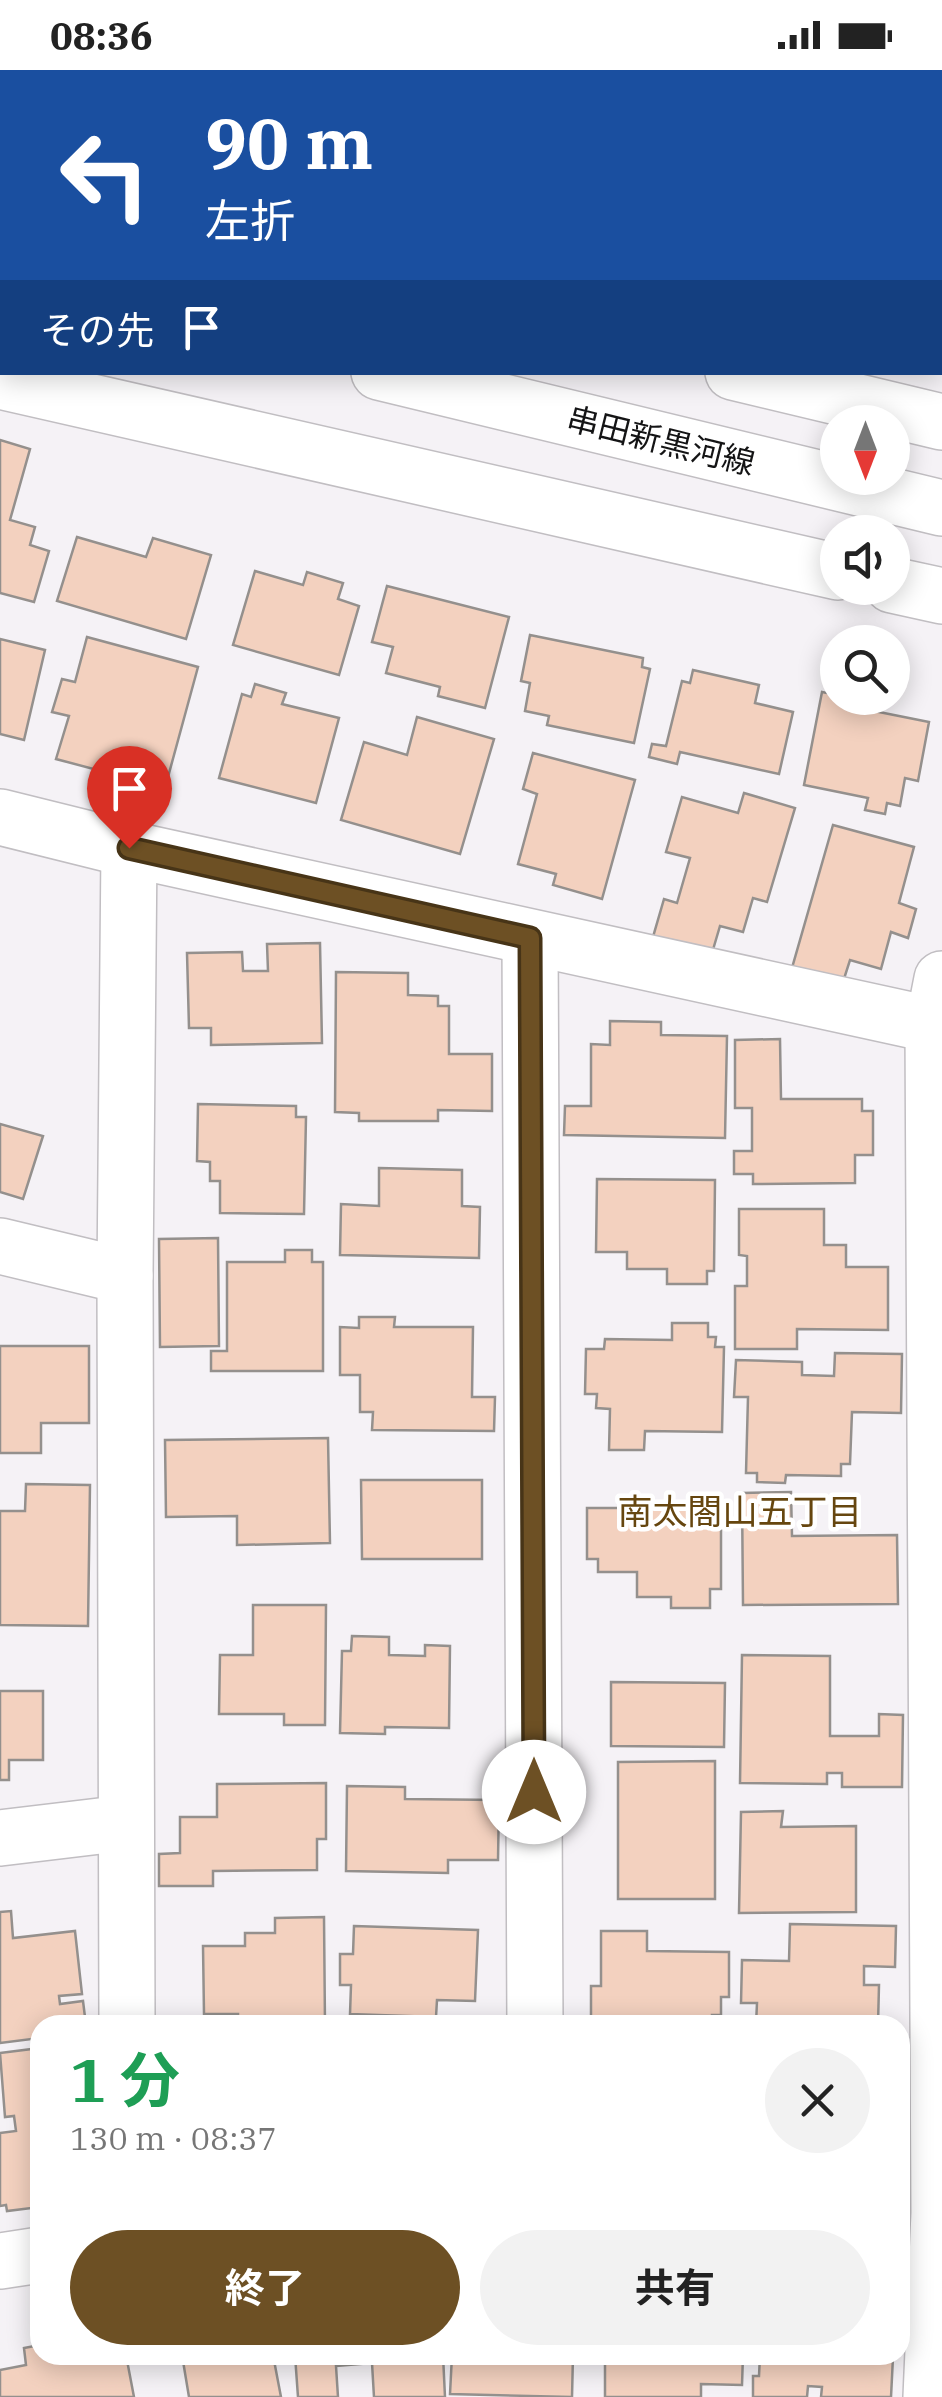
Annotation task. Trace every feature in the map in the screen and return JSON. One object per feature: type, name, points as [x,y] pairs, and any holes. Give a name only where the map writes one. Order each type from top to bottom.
[{"type":"street","name":"串田新黒河線","points":[[391,375],[942,508]]},
{"type":"street","points":[[746,375],[942,422]]},
{"type":"street","points":[[0,381],[820,568]]},
{"type":"street","points":[[910,589],[942,596]]},
{"type":"street","points":[[0,816],[530,938],[939,1010],[927,2213],[931,2397]]},
{"type":"street","points":[[127,2015],[125,1276],[129,848]]},
{"type":"street","points":[[530,938],[535,2015]]},
{"type":"street","points":[[0,1246],[125,1276]]},
{"type":"street","points":[[0,1838],[125,1823]]},
{"type":"street","points":[[0,2261],[30,2256]]},
{"type":"building","points":[[0,440],[30,449],[10,520],[35,527],[30,545],[49,551],[34,602],[0,593]]},
{"type":"building","points":[[77,537],[146,557],[153,538],[211,555],[186,639],[57,601]]},
{"type":"building","points":[[255,571],[303,585],[307,572],[343,583],[338,599],[359,606],[339,675],[233,645]]},
{"type":"building","points":[[387,586],[509,617],[485,708],[438,696],[440,687],[386,673],[393,647],[372,642]]},
{"type":"building","points":[[530,635],[643,658],[642,667],[650,669],[634,743],[547,725],[549,716],[525,711],[530,683],[521,681]]},
{"type":"building","points":[[87,637],[198,667],[165,788],[56,759],[69,716],[52,712],[62,679],[75,682]]},
{"type":"building","points":[[0,639],[45,650],[24,740],[0,734]]},
{"type":"building","points":[[693,670],[759,685],[755,703],[793,712],[779,774],[680,752],[677,764],[649,757],[652,744],[666,746],[682,681],[690,683]]},
{"type":"building","points":[[255,684],[286,693],[282,704],[339,718],[316,803],[219,778],[242,694],[251,697]]},
{"type":"building","points":[[820,702],[820,715],[894,715],[929,722],[918,781],[905,778],[900,806],[887,803],[885,814],[865,810],[868,798],[804,785]]},
{"type":"building","points":[[417,717],[494,739],[460,854],[341,820],[364,742],[407,755]]},
{"type":"building","points":[[533,753],[635,780],[602,899],[553,885],[556,874],[518,864],[537,794],[523,789]]},
{"type":"building","points":[[744,793],[795,808],[767,902],[753,898],[743,932],[720,926],[712,953],[653,937],[664,899],[677,903],[690,858],[666,852],[682,797],[738,813]]},
{"type":"building","points":[[833,825],[914,847],[899,903],[916,909],[908,938],[891,932],[881,969],[850,960],[843,982],[792,968]]},
{"type":"building","points":[[320,943],[322,1043],[211,1045],[211,1028],[189,1028],[187,953],[242,952],[243,971],[268,971],[267,944]]},
{"type":"building","points":[[336,972],[408,973],[408,995],[438,996],[438,1006],[449,1006],[449,1054],[492,1054],[492,1111],[438,1110],[438,1121],[359,1121],[359,1113],[335,1112]]},
{"type":"building","points":[[610,1021],[661,1022],[661,1035],[727,1036],[725,1138],[564,1135],[565,1106],[591,1106],[591,1044],[610,1045]]},
{"type":"building","points":[[780,1039],[781,1099],[862,1099],[862,1111],[873,1111],[873,1155],[855,1155],[855,1183],[753,1184],[753,1174],[734,1174],[734,1151],[752,1151],[752,1108],[735,1108],[735,1040]]},
{"type":"building","points":[[198,1104],[296,1106],[296,1117],[306,1117],[304,1214],[220,1213],[220,1181],[210,1181],[210,1162],[197,1161]]},
{"type":"building","points":[[0,1124],[43,1136],[23,1199],[0,1192]]},
{"type":"building","points":[[379,1168],[462,1170],[462,1206],[480,1207],[479,1258],[340,1255],[341,1204],[379,1206]]},
{"type":"building","points":[[597,1179],[715,1180],[714,1271],[707,1271],[707,1284],[667,1284],[667,1269],[627,1269],[627,1252],[596,1252]]},
{"type":"building","points":[[739,1209],[824,1209],[824,1245],[846,1245],[846,1267],[888,1267],[888,1330],[797,1329],[797,1349],[735,1349],[735,1286],[747,1286],[747,1256],[739,1255]]},
{"type":"building","points":[[218,1238],[219,1346],[160,1347],[159,1239]]},
{"type":"building","points":[[285,1250],[312,1250],[312,1262],[323,1262],[323,1371],[211,1371],[211,1351],[227,1351],[227,1262],[285,1262]]},
{"type":"building","points":[[359,1317],[395,1317],[394,1327],[473,1327],[472,1397],[495,1397],[494,1431],[372,1430],[373,1412],[360,1412],[360,1375],[340,1375],[340,1327],[359,1328]]},
{"type":"building","points":[[672,1323],[708,1323],[708,1337],[716,1337],[715,1347],[724,1347],[722,1432],[645,1431],[644,1450],[609,1450],[610,1409],[596,1408],[597,1394],[585,1394],[586,1349],[604,1349],[605,1339],[672,1340]]},
{"type":"building","points":[[0,1346],[89,1346],[89,1423],[41,1423],[41,1453],[0,1453]]},
{"type":"building","points":[[835,1353],[902,1354],[901,1413],[852,1412],[850,1464],[841,1464],[841,1476],[786,1475],[785,1483],[757,1482],[757,1473],[746,1473],[748,1397],[734,1397],[736,1360],[802,1362],[802,1375],[834,1376]]},
{"type":"building","points":[[328,1438],[330,1543],[237,1545],[237,1516],[166,1517],[165,1440]]},
{"type":"building","points":[[361,1480],[482,1480],[482,1559],[362,1559]]},
{"type":"building","points":[[26,1484],[90,1485],[88,1626],[0,1625],[0,1511],[25,1511]]},
{"type":"building","points":[[791,1492],[792,1536],[897,1535],[898,1604],[743,1605],[742,1493]]},
{"type":"building","points":[[587,1508],[721,1508],[721,1589],[710,1589],[710,1608],[671,1608],[671,1597],[637,1597],[637,1572],[598,1572],[598,1559],[587,1559]]},
{"type":"building","points":[[253,1605],[326,1605],[325,1725],[284,1725],[284,1714],[219,1714],[220,1655],[253,1655]]},
{"type":"building","points":[[352,1636],[389,1637],[389,1655],[425,1656],[425,1645],[450,1646],[449,1728],[385,1727],[385,1734],[340,1733],[342,1651],[351,1651]]},
{"type":"building","points":[[742,1655],[830,1656],[830,1736],[879,1736],[879,1714],[903,1715],[902,1787],[842,1787],[842,1773],[827,1773],[827,1784],[740,1783]]},
{"type":"building","points":[[611,1682],[725,1683],[724,1747],[611,1746]]},
{"type":"building","points":[[0,1691],[43,1691],[43,1760],[9,1760],[9,1780],[0,1780]]},
{"type":"building","points":[[715,1761],[715,1899],[618,1899],[618,1762]]},
{"type":"building","points":[[326,1783],[326,1839],[317,1839],[317,1870],[213,1871],[213,1886],[159,1886],[159,1854],[180,1853],[180,1817],[217,1817],[217,1784]]},
{"type":"building","points":[[347,1786],[405,1787],[405,1799],[499,1800],[498,1860],[448,1860],[448,1873],[346,1871]]},
{"type":"building","points":[[783,1811],[781,1827],[856,1826],[856,1912],[739,1913],[741,1812]]},
{"type":"building","points":[[11,1911],[13,1938],[75,1931],[82,1994],[59,1996],[60,2004],[83,2001],[85,2015],[30,2015],[30,2039],[0,2043],[0,1912]]},
{"type":"building","points":[[324,1917],[325,2015],[204,2014],[203,1946],[245,1946],[245,1933],[275,1933],[275,1918]]},
{"type":"building","points":[[790,1924],[896,1926],[895,1967],[864,1966],[864,1985],[879,1985],[878,2015],[756,2015],[757,2003],[741,2003],[742,1960],[789,1961]]},
{"type":"building","points":[[354,1926],[478,1930],[475,2001],[437,2000],[436,2015],[350,2014],[351,1985],[340,1985],[340,1954],[353,1954]]},
{"type":"building","points":[[601,1931],[647,1931],[647,1951],[729,1952],[729,1997],[721,1997],[721,2015],[591,2015],[591,1986],[601,1986]]},
{"type":"building","points":[[30,2049],[30,2208],[7,2211],[6,2205],[0,2206],[0,2133],[16,2131],[14,2116],[5,2117],[0,2053]]},
{"type":"building","points":[[30,2347],[30,2365],[128,2365],[134,2397],[0,2397],[0,2370],[26,2365],[24,2348]]},
{"type":"building","points":[[184,2365],[275,2365],[281,2397],[189,2397]]},
{"type":"building","points":[[296,2365],[348,2365],[336,2366],[338,2397],[298,2397]]},
{"type":"building","points":[[372,2365],[443,2365],[445,2397],[374,2397]]},
{"type":"building","points":[[451,2365],[573,2365],[572,2397],[450,2394]]},
{"type":"building","points":[[605,2365],[743,2365],[742,2385],[701,2384],[701,2397],[605,2397]]},
{"type":"building","points":[[760,2365],[893,2365],[891,2397],[821,2397],[822,2387],[808,2386],[807,2397],[753,2397],[753,2376],[759,2376]]},
{"type":"district","name":"南太閤山五丁目","points":[[740,1511]]},
{"type":"route","points":[[129,848],[530,938],[534,1792]]}]
